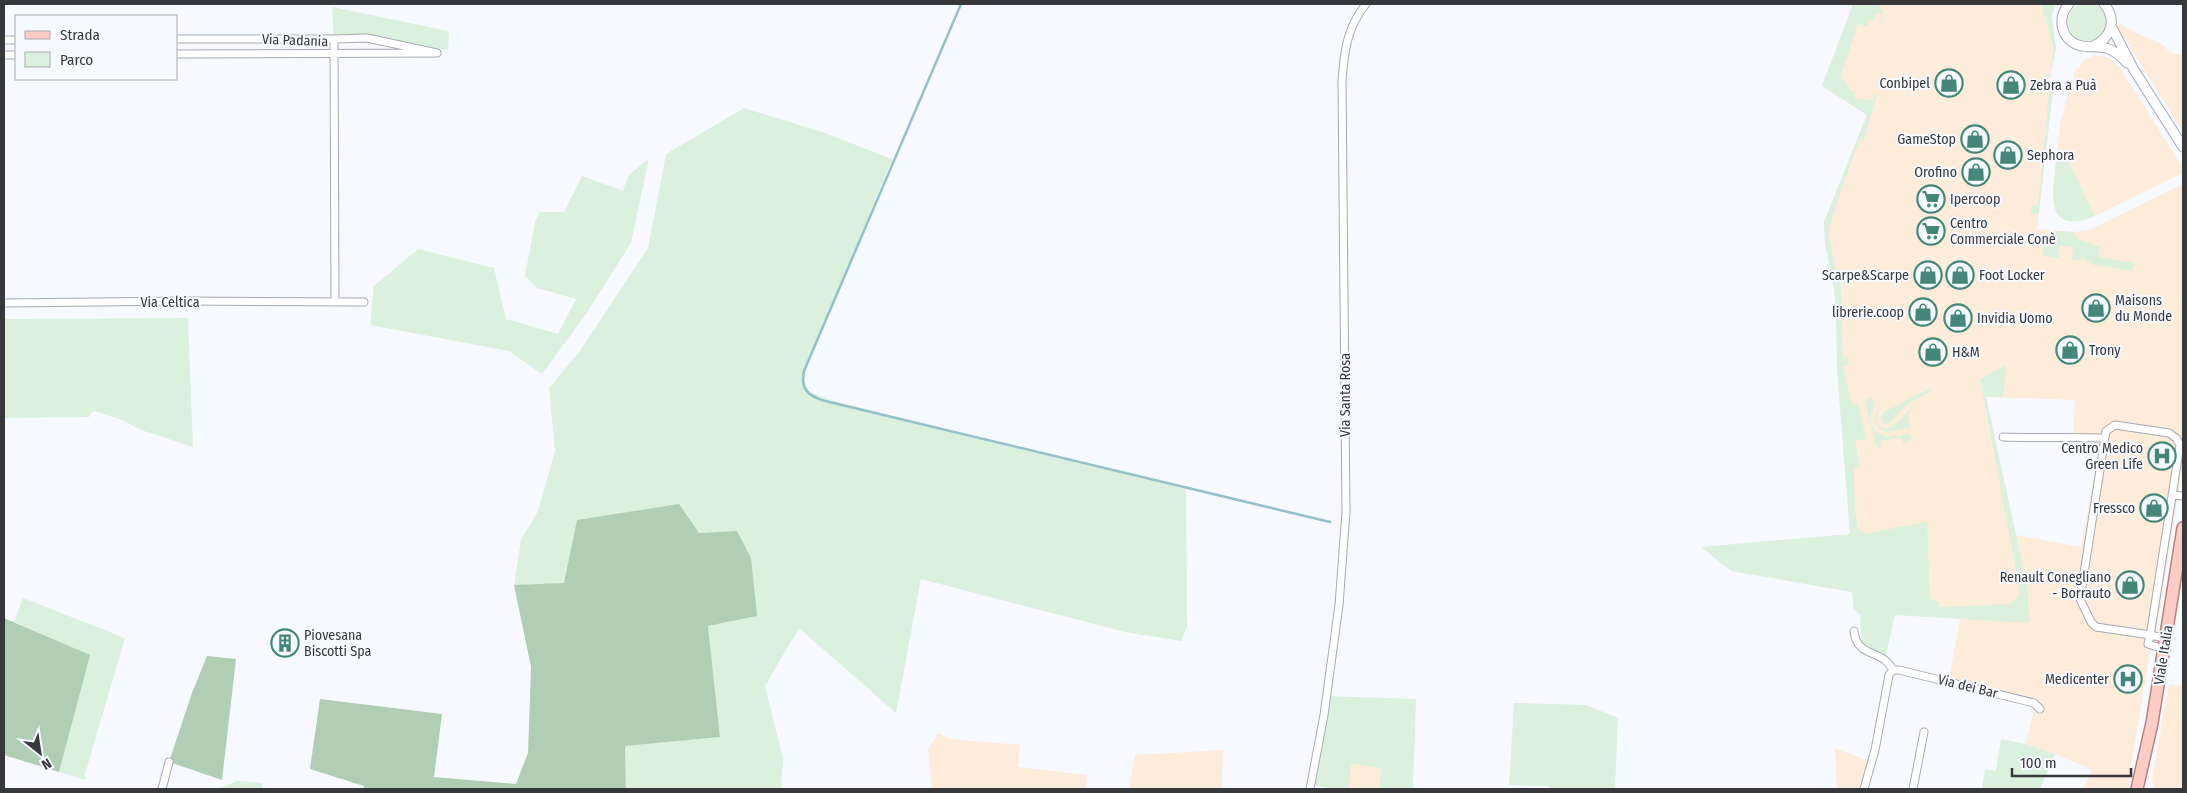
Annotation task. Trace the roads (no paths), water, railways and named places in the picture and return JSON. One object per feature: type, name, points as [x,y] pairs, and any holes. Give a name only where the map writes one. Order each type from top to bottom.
[{"type":"main road","name":"Viale Italia","points":[[2152,723],[2183,528]]},
{"type":"main road","points":[[2137,789],[2152,723]]},
{"type":"main road","points":[[2146,789],[2152,723]]},
{"type":"street","name":"Via Santa Rosa","points":[[1310,789],[1324,715],[1339,605],[1346,512],[1342,89],[1344,50],[1350,28],[1366,4]]},
{"type":"street","points":[[2069,4],[2064,10],[2062,19],[2064,33],[2075,44],[2087,47],[2093,46],[2104,40],[2111,26]]},
{"type":"street","points":[[2104,4],[2110,13],[2111,26],[2134,70],[2183,147]]},
{"type":"street","points":[[334,39],[367,38],[440,53],[334,53],[335,302]]},
{"type":"street","name":"Via Padania","points":[[178,39],[334,39],[334,53],[178,54]]},
{"type":"street","points":[[2093,46],[2111,50],[2124,59],[2134,70]]},
{"type":"street","name":"Via Celtica","points":[[4,304],[187,301],[364,302]]},
{"type":"street","points":[[2165,643],[2148,644],[2150,635],[2180,445],[2174,435],[2118,425],[2108,428],[2105,438],[2080,599],[2091,622],[2096,627],[2150,635],[2165,643]]},
{"type":"street","points":[[2003,437],[2045,438],[2056,436],[2105,438]]},
{"type":"street","points":[[2172,495],[2183,496]]},
{"type":"street","points":[[1854,631],[1856,642],[1860,648],[1884,658],[1893,670],[1889,675],[1875,750],[1864,789]]},
{"type":"street","name":"Via dei Bar","points":[[1893,670],[2034,703],[2040,709]]},
{"type":"street","points":[[1913,789],[1924,732]]},
{"type":"street","points":[[162,789],[169,762]]},
{"type":"waterway","points":[[961,4],[804,371],[804,387],[814,397],[825,401],[1330,522]]},
{"type":"place","name":"Conbipel","points":[[1949,83]]},
{"type":"place","name":"Zebra a Puà","points":[[2011,85]]},
{"type":"place","name":"GameStop","points":[[1975,139]]},
{"type":"place","name":"Sephora","points":[[2008,155]]},
{"type":"place","name":"Orofino","points":[[1976,172]]},
{"type":"place","name":"Ipercoop","points":[[1931,199]]},
{"type":"place","name":"Centro Commerciale Conè","points":[[1931,231]]},
{"type":"place","name":"Scarpe&Scarpe","points":[[1928,275]]},
{"type":"place","name":"Foot Locker","points":[[1960,275]]},
{"type":"place","name":"Maisons du Monde","points":[[2096,308]]},
{"type":"place","name":"librerie.coop","points":[[1923,312]]},
{"type":"place","name":"Invidia Uomo","points":[[1958,318]]},
{"type":"place","name":"Trony","points":[[2070,350]]},
{"type":"place","name":"H&M","points":[[1933,352]]},
{"type":"place","name":"Centro Medico Green Life","points":[[2162,456]]},
{"type":"place","name":"Fressco","points":[[2154,508]]},
{"type":"place","name":"Renault Conegliano - Borrauto","points":[[2130,585]]},
{"type":"place","name":"Piovesana Biscotti Spa","points":[[285,643]]},
{"type":"place","name":"Medicenter","points":[[2128,679]]}]
